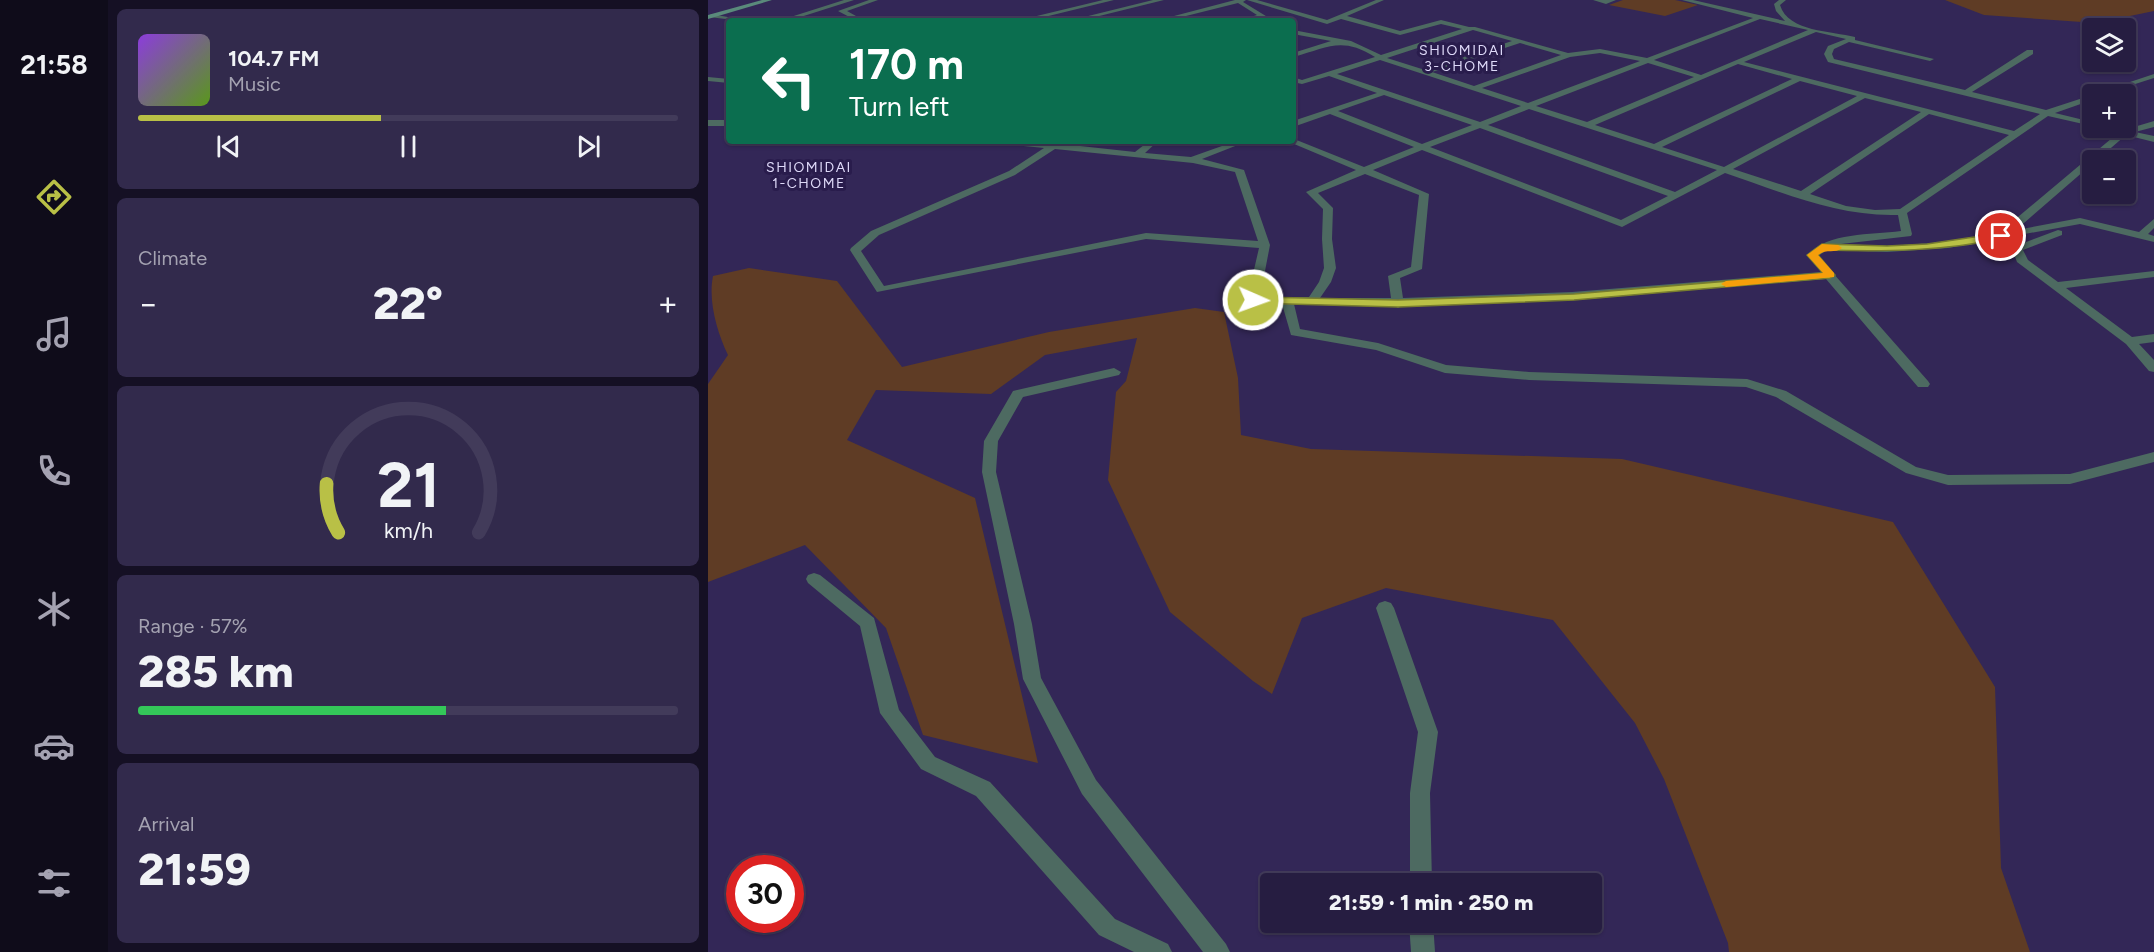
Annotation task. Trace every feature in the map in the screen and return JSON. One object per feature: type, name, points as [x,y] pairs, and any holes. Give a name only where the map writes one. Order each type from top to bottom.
[{"type":"street","points":[[710,17],[769,0]]},
{"type":"street","points":[[791,18],[851,0]]},
{"type":"street","points":[[856,18],[841,11],[874,0]]},
{"type":"street","points":[[1031,18],[1111,0]]},
{"type":"street","points":[[1083,18],[1161,0]]},
{"type":"street","points":[[1250,0],[1327,22],[1381,0]]},
{"type":"street","points":[[1596,0],[1606,2],[1613,0]]},
{"type":"street","points":[[1685,0],[1852,38],[1831,48],[1828,54],[1831,60],[2082,122]]},
{"type":"street","points":[[1782,0],[1777,3],[1779,11],[1792,25]]},
{"type":"street","points":[[1149,1],[1189,13]]},
{"type":"street","points":[[1170,18],[1240,1],[1266,18]]},
{"type":"street","points":[[1252,18],[1262,15]]},
{"type":"street","points":[[710,17],[726,19]]},
{"type":"street","points":[[1343,17],[1400,33],[1441,22],[1468,29]]},
{"type":"street","points":[[1312,301],[1325,282],[1330,268],[1327,239],[1328,208],[1311,192],[1760,17]]},
{"type":"street","points":[[1296,80],[1302,82],[1473,28],[1568,55]]},
{"type":"street","points":[[1588,125],[1815,30]]},
{"type":"street","points":[[1296,32],[1342,40],[1366,47],[1381,58],[1724,170],[1845,209],[1875,213],[1902,212],[2046,113],[2082,100]]},
{"type":"street","points":[[1296,54],[1342,40]]},
{"type":"street","points":[[1848,40],[1930,59]]},
{"type":"street","points":[[1425,72],[1520,41]]},
{"type":"street","points":[[1475,88],[1568,55],[1600,51],[1701,77]]},
{"type":"street","points":[[1966,93],[2030,52]]},
{"type":"street","points":[[1737,62],[2016,134]]},
{"type":"street","points":[[1329,74],[1481,125],[1676,196]]},
{"type":"street","points":[[2129,84],[2154,76]]},
{"type":"street","points":[[1654,147],[1800,78]]},
{"type":"street","points":[[709,80],[726,81]]},
{"type":"street","points":[[1296,123],[1383,93]]},
{"type":"street","points":[[1329,111],[1622,224],[1864,95]]},
{"type":"street","points":[[1802,195],[1928,111]]},
{"type":"street","points":[[708,123],[726,123]]},
{"type":"street","points":[[2136,129],[2154,124]]},
{"type":"street","points":[[2136,135],[2154,139]]},
{"type":"street","points":[[2001,236],[2118,138]]},
{"type":"street","points":[[1296,143],[1424,194],[1416,269],[1395,276],[1398,304]]},
{"type":"street","points":[[1057,144],[1012,174],[875,233],[855,250],[881,290],[1146,236],[1265,245]]},
{"type":"street","points":[[1065,144],[1137,155],[1193,160],[1239,170],[1265,245],[1253,300],[1398,304],[1574,297],[1830,275]]},
{"type":"street","points":[[1137,155],[1150,144]]},
{"type":"street","points":[[1193,160],[1236,144]]},
{"type":"street","points":[[1902,212],[1907,234],[1833,242],[1812,255],[1923,384]]},
{"type":"street","points":[[1822,247],[1887,249],[1938,246],[2080,221],[2154,239]]},
{"type":"street","points":[[2071,222],[2070,228],[2017,249],[2023,262],[2130,341],[2154,368]]},
{"type":"street","points":[[2141,236],[2154,222]]},
{"type":"street","points":[[2056,286],[2154,274]]},
{"type":"street","points":[[1287,301],[1294,332],[1378,347],[1445,369],[1529,376],[1747,382],[1781,394],[1911,470],[1948,480],[2070,479],[2154,457]]},
{"type":"street","points":[[2130,341],[2154,338]]},
{"type":"street","points":[[1114,372],[1018,394],[991,441],[989,472],[1023,624],[1032,680],[1089,787],[1218,952]]},
{"type":"street","points":[[814,579],[868,623],[890,713],[928,762],[983,789],[1107,927],[1160,952]]},
{"type":"street","points":[[1385,609],[1428,732],[1420,793],[1421,873]]},
{"type":"street","points":[[1422,933],[1423,952]]},
{"type":"shaded area","points":[[1623,0],[1675,0],[1698,5],[1665,16],[1609,5]]},
{"type":"shaded area","points":[[1945,0],[2154,0],[2154,11],[2120,18],[2082,18],[2082,22],[1984,15]]},
{"type":"shaded area","points":[[749,268],[837,281],[902,367],[1049,332],[1195,308],[1224,312],[1238,378],[1241,435],[1311,449],[1622,459],[1893,522],[1995,687],[2001,868],[2030,952],[1729,952],[1728,943],[1664,779],[1635,723],[1553,620],[1386,588],[1302,618],[1272,694],[1253,681],[1170,612],[1108,480],[1116,392],[1126,381],[1137,338],[1045,355],[991,394],[876,390],[847,440],[975,498],[1038,763],[923,735],[886,628],[805,545],[708,582],[708,384],[728,355],[715,316],[712,296],[713,276]]},
{"type":"slow traffic","points":[[1726,284],[1830,275],[1812,255],[1822,247],[1838,248]]},
{"type":"district","name":"SHIOMIDAI 3-CHOME","points":[[1462,58]]},
{"type":"district","name":"SHIOMIDAI 1-CHOME","points":[[809,176]]},
{"type":"route","points":[[1253,300],[1398,304],[1574,297],[1830,275],[1812,255],[1822,247],[1887,249],[1927,247],[2001,236]]}]
